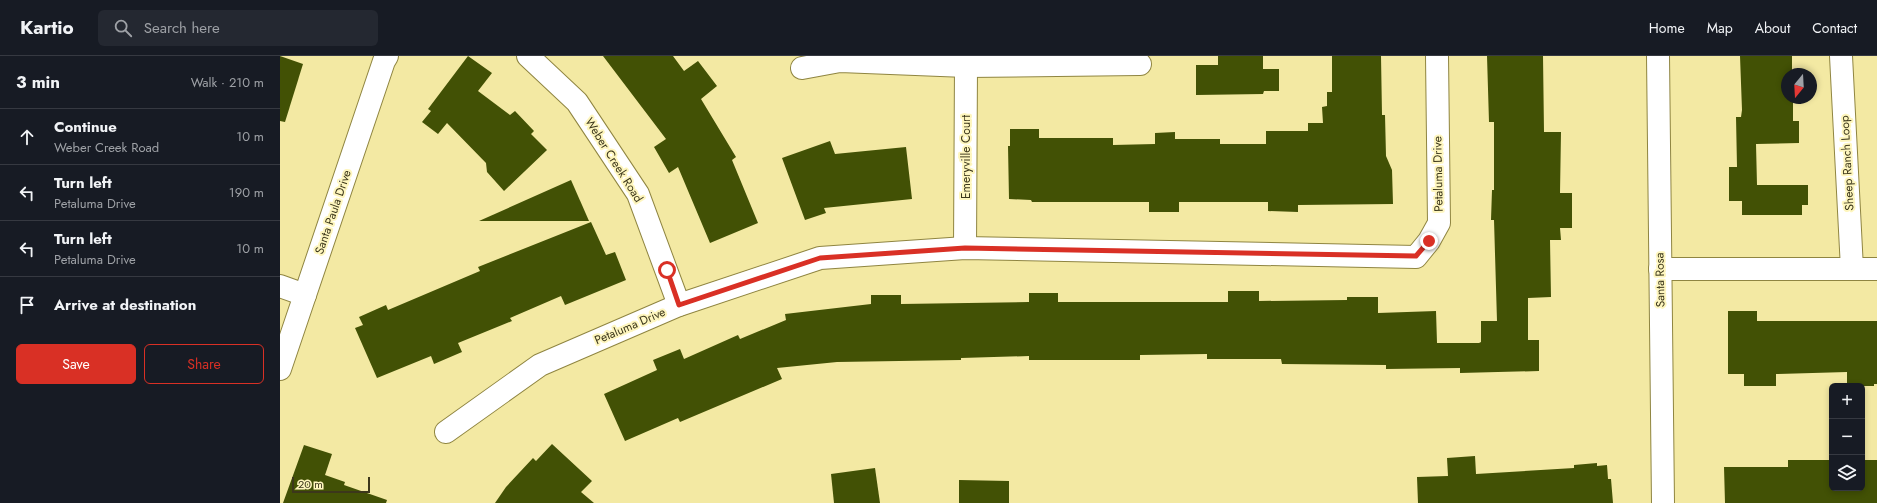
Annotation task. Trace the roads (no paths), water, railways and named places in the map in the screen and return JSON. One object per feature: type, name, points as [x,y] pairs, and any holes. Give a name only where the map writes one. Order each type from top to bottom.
[{"type":"street","name":"Santa Paula Drive","points":[[280,369],[381,68],[387,56]]},
{"type":"street","name":"Weber Creek Road","points":[[528,56],[576,102],[638,194],[679,305]]},
{"type":"street","name":"Petaluma Drive","points":[[446,432],[540,365],[679,305],[820,258],[965,248],[1416,256],[1429,241],[1439,223],[1437,56]]},
{"type":"street","name":"Santa Rosa","points":[[1658,56],[1663,503]]},
{"type":"street","name":"Sheep Ranch Loop","points":[[1841,56],[1852,269]]},
{"type":"street","points":[[802,68],[840,61],[966,66],[1140,64]]},
{"type":"street","name":"Emeryville Court","points":[[965,248],[966,66]]},
{"type":"street","points":[[1660,269],[1877,269]]},
{"type":"street","points":[[280,286],[305,295]]}]
